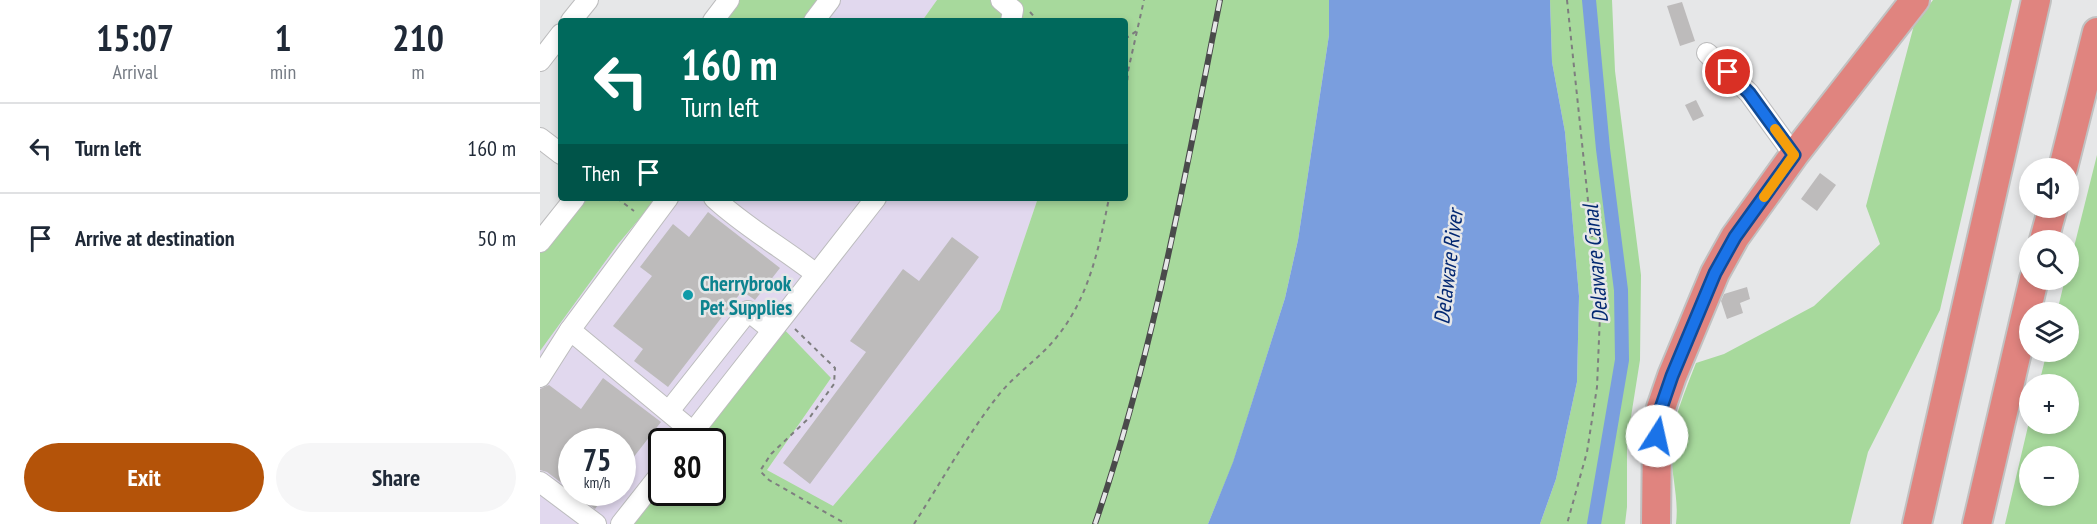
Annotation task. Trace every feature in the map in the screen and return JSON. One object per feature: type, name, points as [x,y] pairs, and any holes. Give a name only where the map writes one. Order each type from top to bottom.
[{"type":"highway","points":[[1656,524],[1657,436],[1661,408],[1706,292],[1726,253],[1794,155],[1915,0]]},
{"type":"highway","points":[[1917,524],[2036,0]]},
{"type":"highway","points":[[2066,158],[2097,32]]},
{"type":"highway","points":[[1977,524],[2031,290]]},
{"type":"street","points":[[573,18],[588,0]]},
{"type":"street","points":[[715,18],[729,0]]},
{"type":"street","points":[[816,18],[831,0]]},
{"type":"street","points":[[540,61],[558,38]]},
{"type":"street","points":[[1707,53],[1749,93],[1794,155]]},
{"type":"street","points":[[540,138],[558,152]]},
{"type":"street","points":[[540,242],[572,201]]},
{"type":"street","points":[[540,377],[570,330],[666,201]]},
{"type":"street","points":[[718,201],[758,234],[816,274]]},
{"type":"street","points":[[695,428],[874,201]]},
{"type":"street","points":[[669,411],[748,311],[777,324]]},
{"type":"street","points":[[570,330],[669,411],[683,428]]},
{"type":"street","points":[[540,482],[596,524]]},
{"type":"street","points":[[621,524],[648,490]]},
{"type":"path","points":[[1128,62],[1144,0]]},
{"type":"path","points":[[1567,0],[1600,315],[1597,387],[1587,452],[1567,524]]},
{"type":"path","points":[[1128,37],[1138,30]]},
{"type":"path","points":[[621,201],[634,211]]},
{"type":"path","points":[[914,524],[976,426],[999,395],[1056,338],[1082,297],[1093,269],[1108,201]]},
{"type":"path","points":[[777,324],[835,368],[834,384],[810,417],[771,454],[760,471],[769,480],[846,524]]},
{"type":"shaded area","points":[[822,0],[937,0],[924,18],[807,18]]},
{"type":"shaded area","points":[[654,201],[1037,201],[1000,310],[833,507],[767,470],[831,378],[716,428],[648,428],[648,490],[636,506],[636,428],[558,428],[558,506],[636,506],[622,524],[540,524],[540,351],[618,244]]},
{"type":"green space","points":[[734,0],[822,0],[807,18],[720,18]]},
{"type":"green space","points":[[937,0],[1329,0],[1329,35],[1298,240],[1285,298],[1233,463],[1208,524],[622,524],[648,490],[648,506],[726,506],[726,428],[696,428],[777,322],[831,378],[767,470],[833,506],[1000,310],[1037,201],[1128,201],[1128,18],[924,18]]},
{"type":"green space","points":[[1550,0],[1612,0],[1615,71],[1641,275],[1640,360],[1627,442],[1625,524],[1540,524],[1556,479],[1577,382],[1579,296],[1565,132],[1552,62]]},
{"type":"green space","points":[[1933,0],[2012,0],[1940,310],[1868,452],[1850,524],[1676,524],[1677,506],[1671,442],[1679,407],[1696,363],[1724,354],[1814,306],[1880,244],[1866,206],[1914,25]]},
{"type":"green space","points":[[2097,155],[2097,524],[2005,524],[2019,464],[2019,506],[2079,506],[2079,446],[2023,446],[2026,434],[2079,434],[2079,374],[2041,374],[2044,362],[2079,362],[2079,302],[2059,302],[2062,290],[2079,290],[2078,230]]},
{"type":"green space","points":[[577,201],[654,201],[618,244],[540,351],[540,247]]},
{"type":"water","name":"Delaware River","points":[[1329,0],[1550,0],[1552,62],[1565,132],[1579,296],[1577,382],[1556,479],[1540,524],[1208,524],[1233,462],[1285,298],[1298,240],[1329,35]]},
{"type":"building","points":[[1682,2],[1695,41],[1680,46],[1667,6]]},
{"type":"building","points":[[1696,100],[1704,116],[1693,121],[1685,105]]},
{"type":"building","points":[[1820,173],[1836,185],[1817,211],[1801,199]]},
{"type":"building","name":"Cherrybrook Pet Supplies","points":[[708,212],[780,268],[755,300],[742,291],[668,387],[634,361],[643,349],[613,326],[652,276],[640,267],[673,224],[689,237]]},
{"type":"building","points":[[952,237],[979,257],[810,484],[783,463],[866,352],[850,341],[903,269],[919,281]]},
{"type":"building","points":[[1747,287],[1750,299],[1740,303],[1743,313],[1727,319],[1721,301],[1724,294]]},
{"type":"building","points":[[603,378],[661,422],[656,428],[648,428],[648,439],[636,454],[636,428],[558,428],[558,480],[540,470],[540,389],[549,385],[581,409]]},
{"type":"waterway","name":"Delaware Canal","points":[[1589,0],[1603,149],[1621,290],[1622,360],[1594,524]]},
{"type":"railway","points":[[1095,524],[1116,460],[1151,330],[1220,0]]},
{"type":"slow traffic","points":[[1764,197],[1794,155],[1775,129]]},
{"type":"place","name":"Cherrybrook Pet Supplies","points":[[688,295]]},
{"type":"route","points":[[1657,436],[1665,394],[1715,273],[1735,237],[1794,155],[1749,93],[1728,72]]}]
